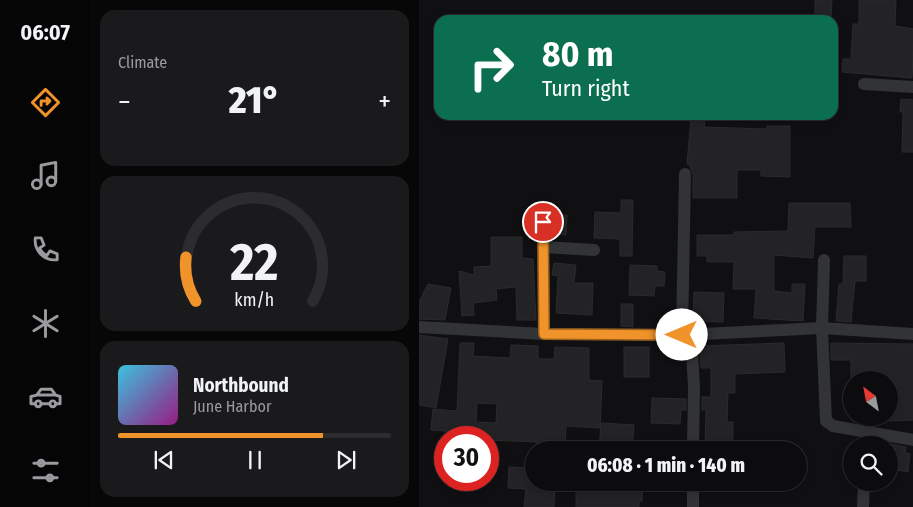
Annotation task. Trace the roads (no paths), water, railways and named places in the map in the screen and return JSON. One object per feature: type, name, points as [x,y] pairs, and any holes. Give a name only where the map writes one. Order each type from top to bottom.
[{"type":"street","points":[[864,84],[913,87]]},
{"type":"street","points":[[685,174],[687,335],[694,387],[693,441]]},
{"type":"street","points":[[543,222],[544,334]]},
{"type":"street","points":[[544,248],[594,250]]},
{"type":"street","points":[[824,260],[822,328],[826,421],[833,426],[913,440]]},
{"type":"street","points":[[419,327],[544,334],[687,335],[822,328],[913,334]]},
{"type":"street","points":[[693,491],[693,507]]},
{"type":"street","points":[[863,507],[864,491]]}]
